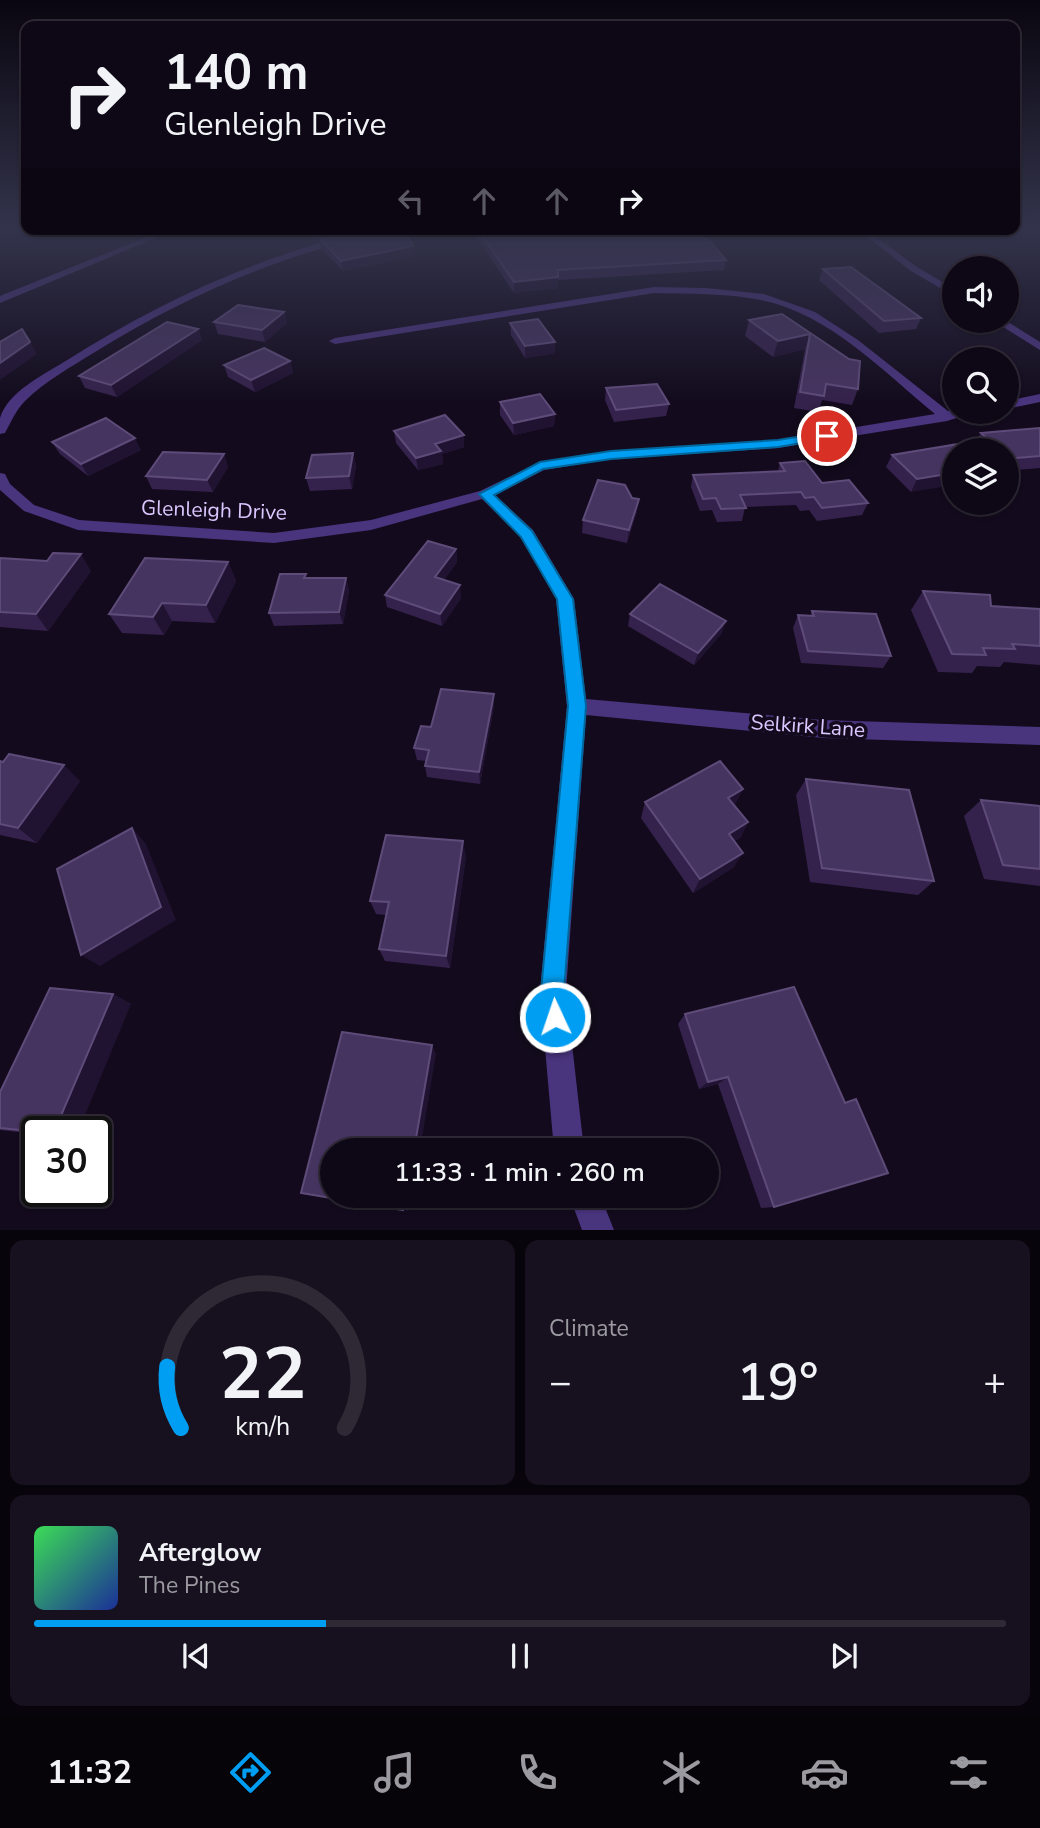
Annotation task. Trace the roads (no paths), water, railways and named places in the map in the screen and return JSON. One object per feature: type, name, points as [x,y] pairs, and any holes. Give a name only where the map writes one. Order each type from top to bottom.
[{"type":"street","points":[[0,300],[31,287]]},
{"type":"street","points":[[0,430],[19,400],[54,373],[125,328],[212,287]]},
{"type":"street","points":[[335,341],[654,290],[706,290],[764,297],[811,314],[854,342],[942,413]]},
{"type":"street","points":[[1018,333],[1040,347]]},
{"type":"street","points":[[1019,402],[1040,398]]},
{"type":"street","name":"Glenleigh Drive","points":[[0,477],[4,486],[29,508],[78,525],[274,538],[371,525],[485,494],[540,466],[611,455],[778,443],[942,418]]},
{"type":"street","points":[[485,494],[527,534],[565,599],[577,706],[552,991],[568,1138]]},
{"type":"street","name":"Selkirk Lane","points":[[577,706],[823,729],[1040,736]]},
{"type":"street","points":[[589,1208],[598,1230]]}]
